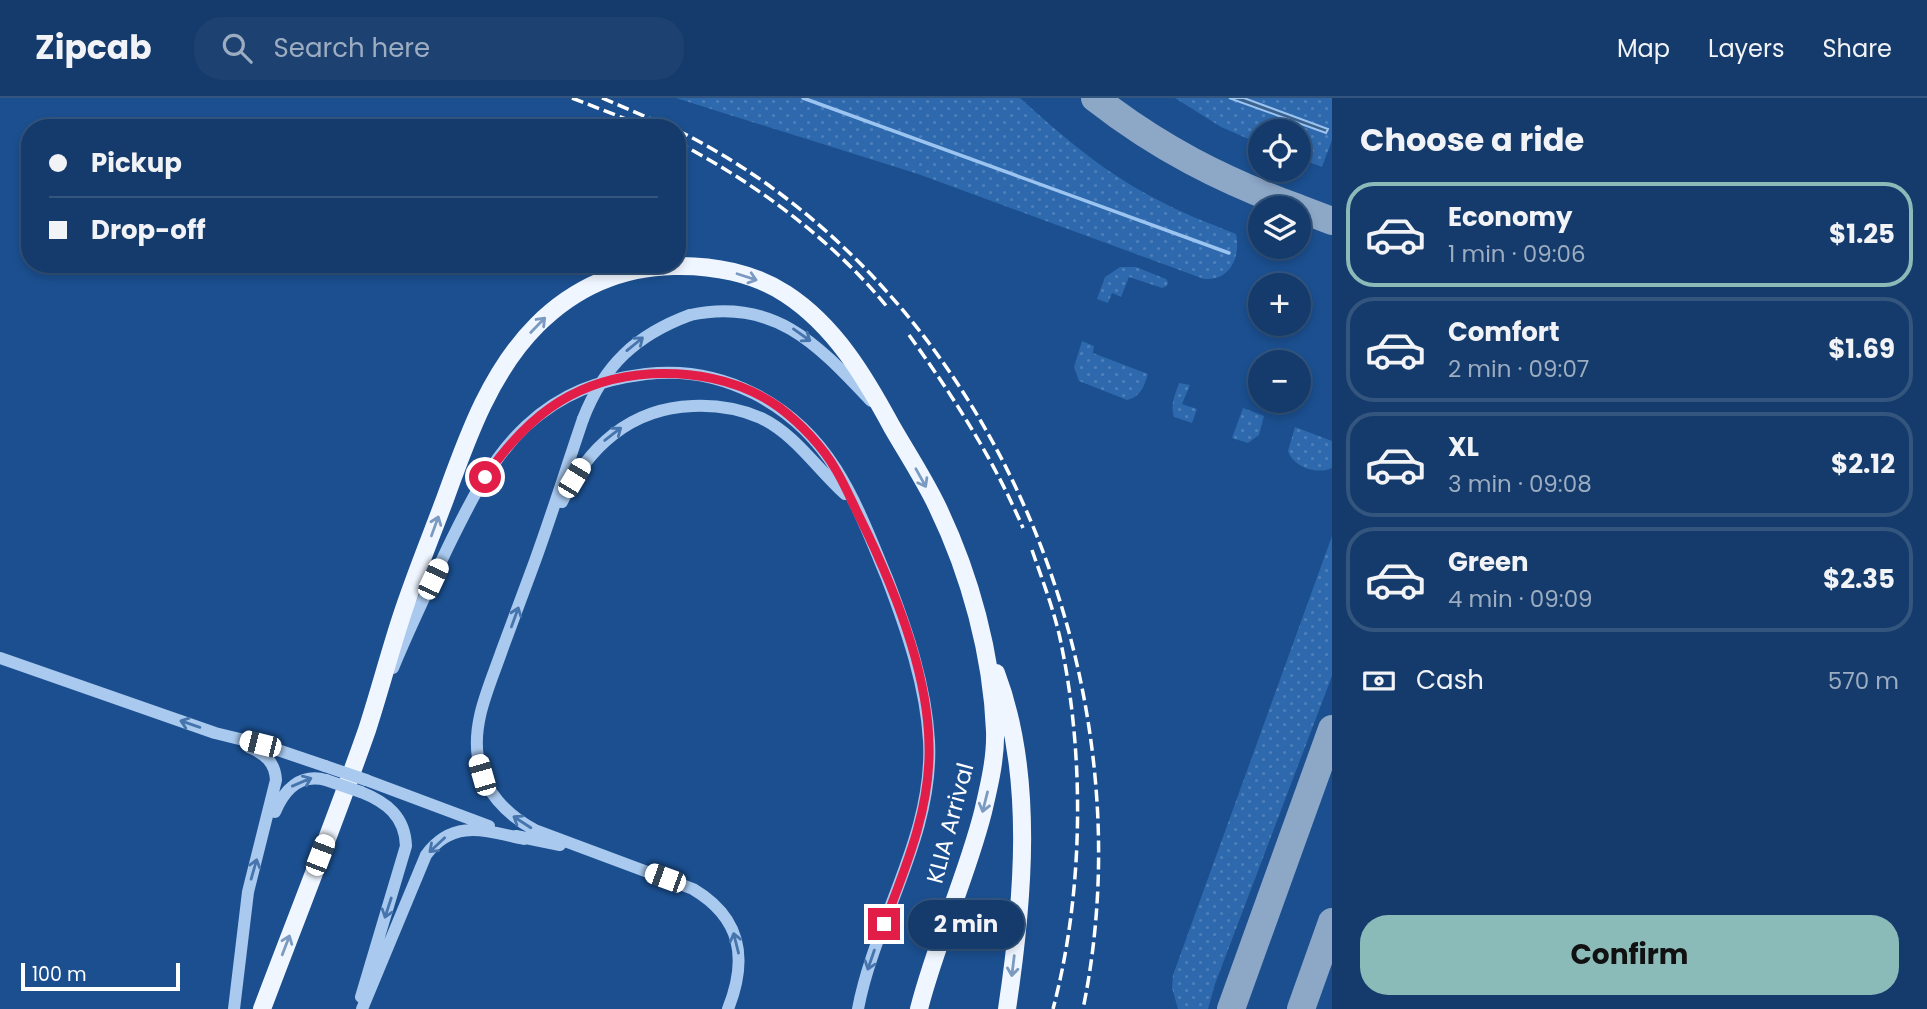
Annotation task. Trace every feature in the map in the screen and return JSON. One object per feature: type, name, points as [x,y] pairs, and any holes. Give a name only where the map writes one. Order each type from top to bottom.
[{"type":"main road","points":[[686,266],[726,270],[765,283],[807,310],[831,333],[855,364],[936,506],[975,604],[985,646],[1011,720],[1018,764],[1021,849],[1018,921],[1007,1009]]},
{"type":"main road","points":[[262,1009],[367,730],[403,613],[464,448],[482,407],[517,348],[552,310],[587,287],[614,276],[630,273]]},
{"type":"main road","name":"KLIA Arrival","points":[[919,1009],[927,976],[972,852],[989,786],[996,734],[985,646]]},
{"type":"street","points":[[729,1009],[740,971],[740,957],[734,933],[723,913],[693,889],[535,830],[513,816],[496,800],[478,760],[477,730],[484,700],[583,419],[599,384],[641,338],[690,315],[706,312],[740,311],[783,323],[819,348],[888,418]]},
{"type":"street","points":[[367,730],[414,620],[467,507],[502,453],[544,411],[582,389],[617,377],[676,373],[712,379],[751,391],[780,408],[809,435],[836,469],[874,547],[905,629],[923,695],[929,746],[926,786],[906,865],[869,966],[858,1009]]},
{"type":"street","points":[[538,553],[567,492],[593,451],[621,427],[665,409],[707,405],[761,418],[808,455],[850,498]]},
{"type":"street","points":[[0,659],[215,733],[268,757],[276,771],[275,787],[248,892],[234,1009]]},
{"type":"street","points":[[215,733],[260,744],[325,766],[363,786],[392,809],[403,827],[406,846],[360,1009]]},
{"type":"street","points":[[262,842],[277,806],[290,788],[302,779],[318,778],[363,786],[524,839]]},
{"type":"street","points":[[360,1009],[426,855],[432,847],[449,835],[480,830],[584,848]]},
{"type":"shaded area","points":[[676,98],[1020,98],[1068,140],[1119,178],[1175,209],[1236,234],[1235,259],[1232,266],[1221,276],[1204,279],[918,174]]},
{"type":"shaded area","points":[[1175,98],[1229,98],[1287,119],[1248,119],[1248,139],[1221,127]]},
{"type":"shaded area","points":[[1229,98],[1244,98],[1301,119],[1287,119]]},
{"type":"shaded area","points":[[1244,98],[1332,98],[1332,140],[1322,167],[1311,163],[1311,128],[1326,133],[1327,128],[1311,122],[1311,119],[1302,119]]},
{"type":"shaded area","points":[[1311,123],[1328,129],[1326,133],[1311,128]]},
{"type":"shaded area","points":[[1120,267],[1136,267],[1166,279],[1167,286],[1162,288],[1129,277],[1121,297],[1112,293],[1108,303],[1097,299],[1105,277]]},
{"type":"shaded area","points":[[1082,341],[1094,346],[1093,353],[1148,374],[1139,394],[1127,400],[1079,381],[1074,367]]},
{"type":"shaded area","points":[[1179,383],[1190,385],[1182,404],[1197,409],[1192,423],[1174,417],[1173,404]]},
{"type":"shaded area","points":[[1243,408],[1248,410],[1248,413],[1264,416],[1259,435],[1248,443],[1232,438]]},
{"type":"shaded area","points":[[1295,427],[1332,441],[1332,468],[1313,470],[1300,465],[1291,457],[1288,451]]},
{"type":"shaded area","points":[[1332,536],[1332,676],[1215,984],[1208,1009],[1178,1009],[1172,988],[1173,975]]},
{"type":"waterway","points":[[803,98],[1229,253]]},
{"type":"taxiway","points":[[1095,98],[1167,147],[1217,174],[1268,196]]},
{"type":"taxiway","points":[[1311,213],[1332,221]]},
{"type":"taxiway","points":[[1231,1009],[1332,729]]},
{"type":"taxiway","points":[[1301,1009],[1332,922]]},
{"type":"railway","points":[[572,98],[626,119]]},
{"type":"railway","points":[[602,98],[651,119]]},
{"type":"railway","points":[[686,136],[787,199],[881,286],[960,388],[1023,502],[1067,625],[1092,752],[1098,881],[1083,1009]]},
{"type":"railway","points":[[686,147],[791,214],[842,259],[888,308]]},
{"type":"railway","points":[[909,335],[971,428],[999,477],[1023,528]]},
{"type":"railway","points":[[1032,550],[1053,611],[1062,648],[1075,737],[1075,875],[1063,966],[1053,1009]]},
{"type":"route","points":[[485,477],[502,453],[544,411],[582,389],[617,377],[676,373],[732,384],[765,398],[809,435],[836,469],[874,547],[905,629],[923,695],[928,725],[928,773],[924,799],[906,865],[884,924]]}]
